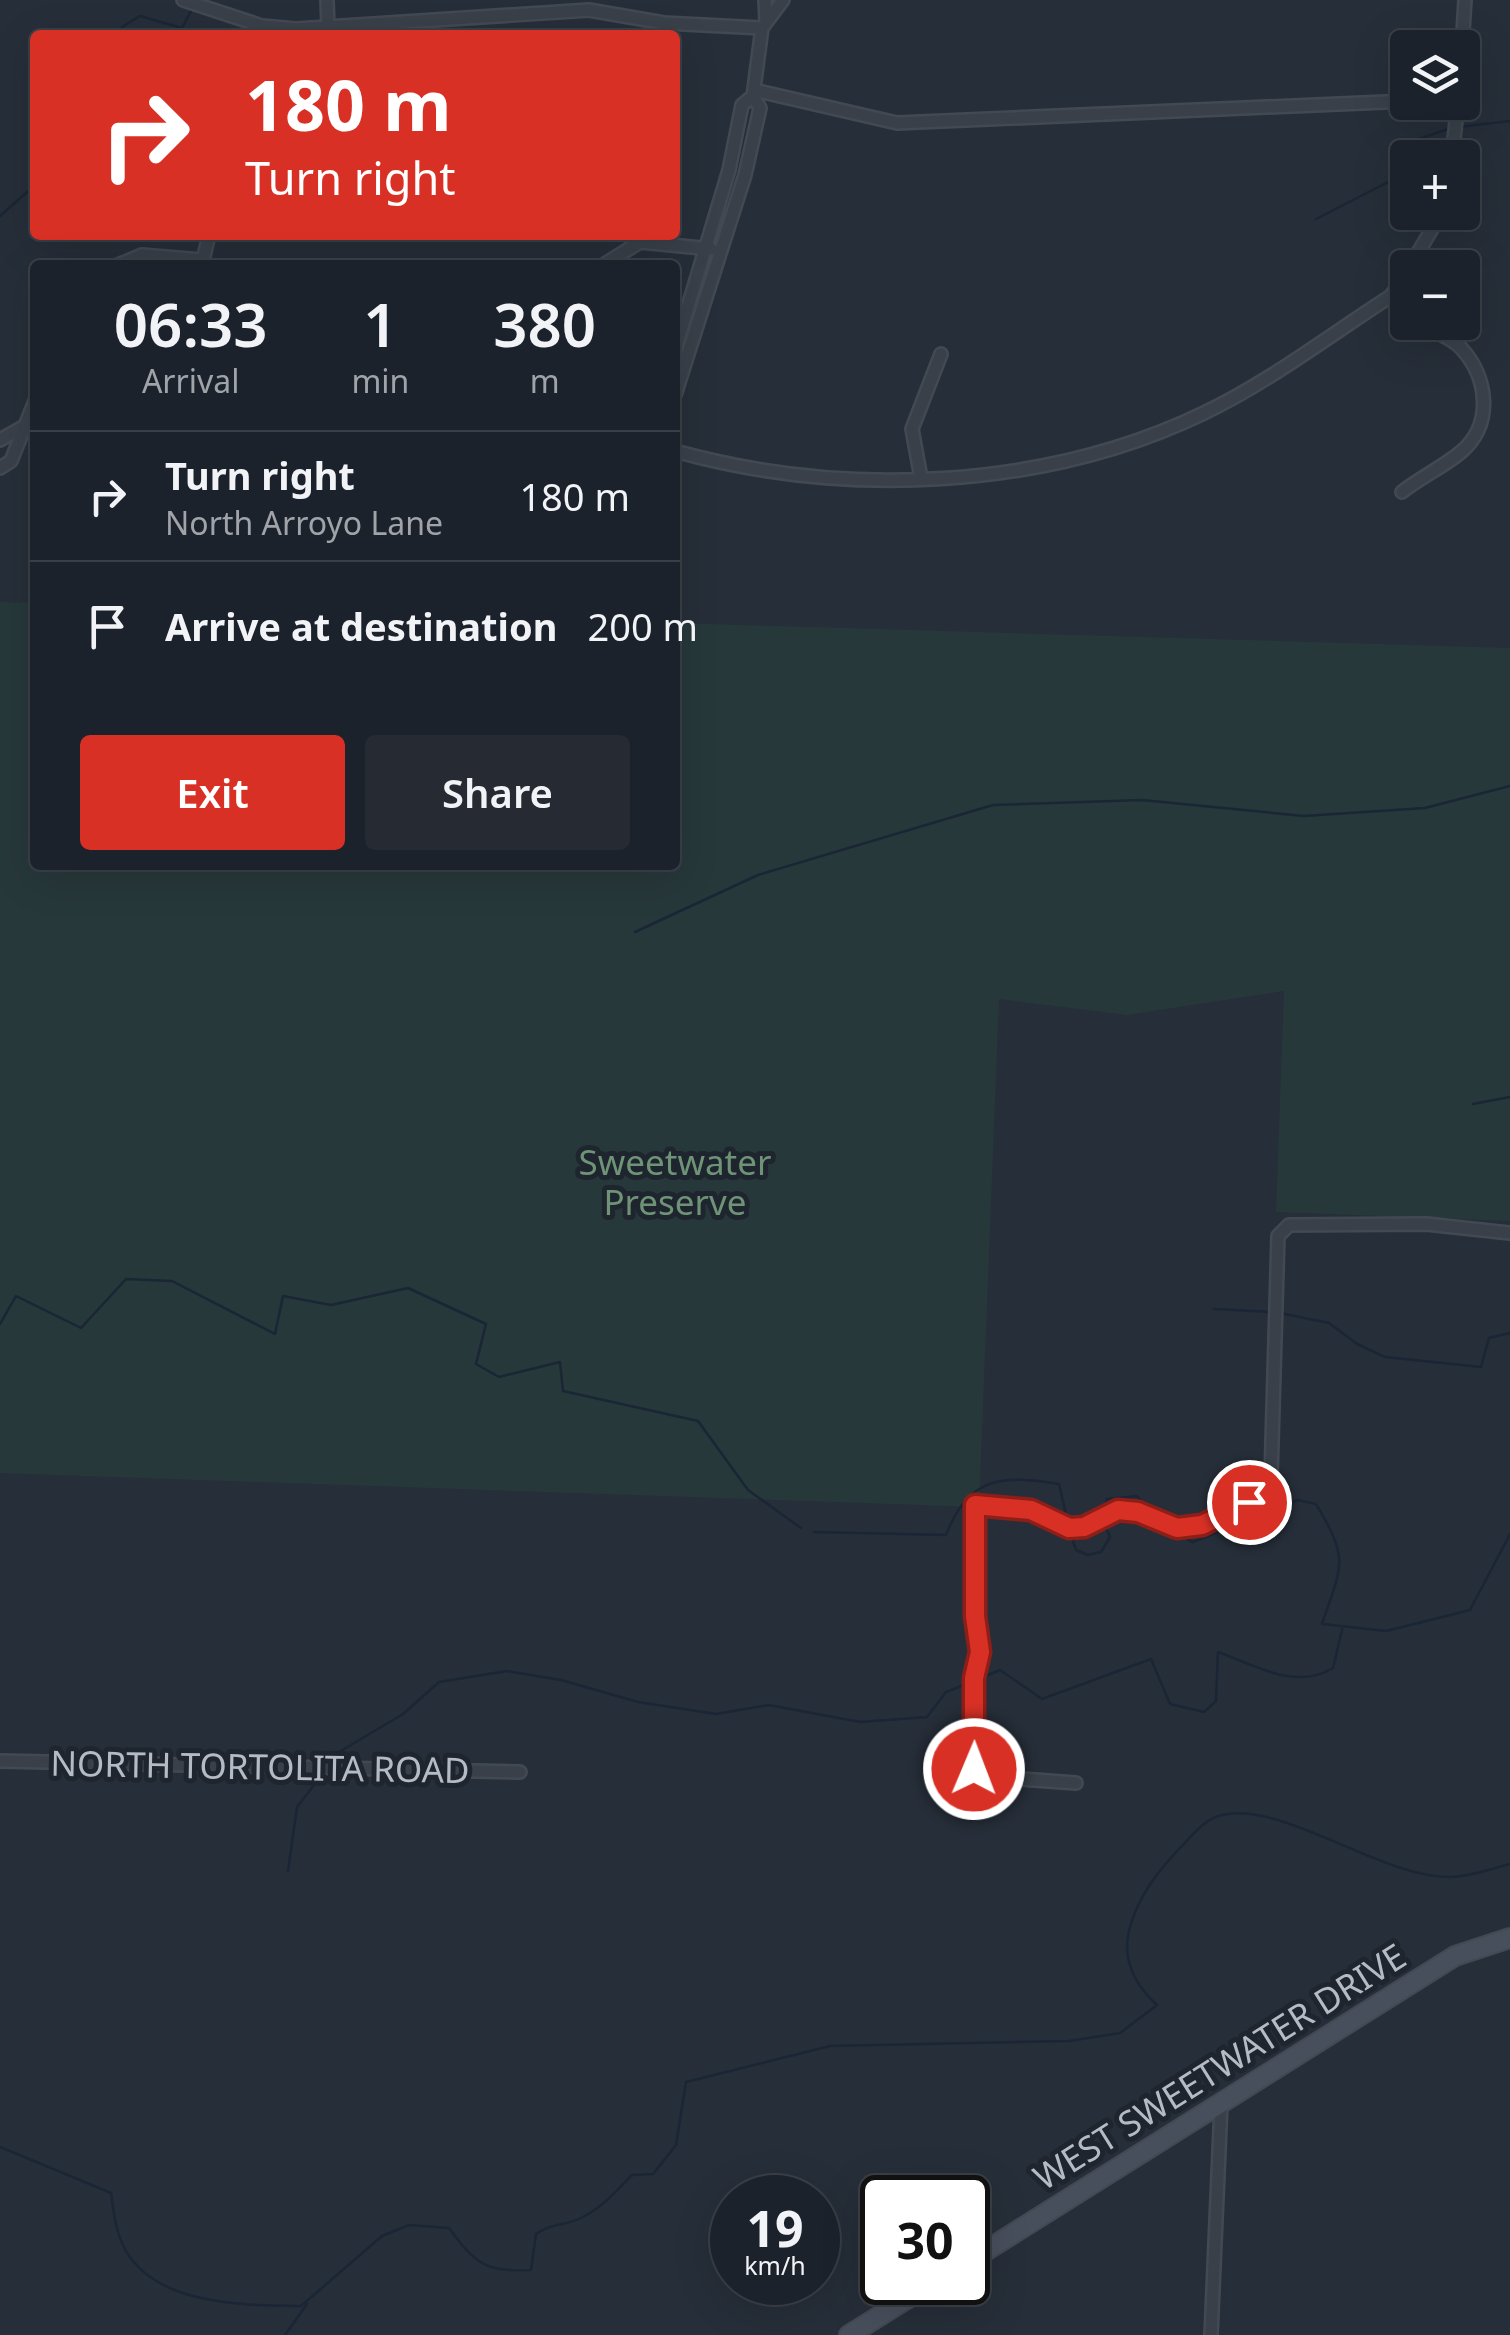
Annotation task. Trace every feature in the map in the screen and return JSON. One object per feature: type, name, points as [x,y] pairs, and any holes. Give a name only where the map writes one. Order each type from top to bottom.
[{"type":"street","points":[[183,0],[261,30],[328,28],[590,5],[664,23],[764,25]]},
{"type":"street","points":[[327,0],[328,28]]},
{"type":"street","points":[[680,333],[729,170],[742,105],[753,93],[765,0]]},
{"type":"street","points":[[764,25],[783,0]]},
{"type":"street","points":[[1463,30],[1465,0]]},
{"type":"street","points":[[753,93],[897,123],[1390,102]]},
{"type":"street","points":[[680,379],[746,175],[760,108],[753,93]]},
{"type":"street","points":[[611,260],[640,242],[720,251]]},
{"type":"street","points":[[130,260],[142,255],[185,260]]},
{"type":"street","points":[[680,451],[738,468],[802,476],[921,478],[1020,470],[1165,432],[1209,411],[1390,297]]},
{"type":"street","points":[[1402,492],[1463,451],[1481,424],[1485,395],[1481,376],[1451,340]]},
{"type":"street","points":[[921,478],[912,429],[941,354]]},
{"type":"street","points":[[0,468],[11,461],[30,411]]},
{"type":"street","points":[[0,440],[23,426]]},
{"type":"street","points":[[1076,1783],[980,1776],[972,1758],[974,1678],[980,1652],[975,1616],[975,1505],[1031,1510],[1069,1528],[1084,1527],[1118,1510],[1138,1512],[1177,1528],[1202,1525],[1247,1505],[1270,1477],[1278,1236],[1289,1224],[1426,1224],[1510,1233]]},
{"type":"street","name":"NORTH TORTOLITA ROAD","points":[[0,1761],[520,1772]]},
{"type":"street","name":"WEST SWEETWATER DRIVE","points":[[990,2248],[1454,1956],[1510,1938]]},
{"type":"street","points":[[1211,2335],[1221,2105]]},
{"type":"street","points":[[849,2335],[897,2305]]},
{"type":"green space","name":"Sweetwater Preserve","points":[[0,602],[30,603],[30,870],[680,870],[680,623],[1510,648],[1510,1221],[1276,1212],[1284,991],[1127,1015],[999,999],[979,1507],[0,1473]]},
{"type":"waterway","points":[[122,30],[140,16],[182,28],[191,11]]},
{"type":"waterway","points":[[1459,127],[1510,121]]},
{"type":"waterway","points":[[1316,219],[1394,179],[1419,139],[1451,128]]},
{"type":"waterway","points":[[0,216],[30,189]]},
{"type":"waterway","points":[[635,932],[758,875],[993,805],[1142,800],[1304,816],[1425,808],[1510,786]]},
{"type":"waterway","points":[[1473,1104],[1510,1097]]},
{"type":"waterway","points":[[0,1324],[16,1296],[81,1328],[126,1279],[172,1281],[275,1334],[283,1296],[331,1305],[408,1288],[486,1324],[476,1364],[499,1377],[560,1362],[563,1391],[698,1421],[748,1490],[801,1528]]},
{"type":"waterway","points":[[1214,1309],[1272,1312]]},
{"type":"waterway","points":[[1280,1313],[1329,1323],[1357,1344],[1385,1357],[1481,1367],[1489,1338],[1510,1333]]},
{"type":"waterway","points":[[814,1532],[946,1535],[966,1500],[977,1490],[1005,1480],[1059,1484],[1067,1519]]},
{"type":"waterway","points":[[1104,1513],[1107,1499],[1137,1496],[1152,1513]]},
{"type":"waterway","points":[[1172,1532],[1193,1542],[1298,1500],[1316,1504],[1334,1538],[1339,1563],[1322,1624],[1386,1631],[1470,1610],[1510,1534]]},
{"type":"waterway","points":[[1070,1531],[1076,1550],[1088,1555],[1101,1552],[1110,1537],[1103,1521]]},
{"type":"waterway","points":[[981,1678],[1000,1670],[1042,1699],[1151,1659],[1170,1704],[1204,1712],[1216,1701],[1218,1652],[1275,1674],[1319,1674],[1333,1668],[1343,1626]]},
{"type":"waterway","points":[[332,1762],[339,1752],[403,1714],[439,1682],[507,1671],[561,1680],[638,1702],[716,1714],[769,1705],[860,1722],[927,1717],[946,1692],[969,1683]]},
{"type":"waterway","points":[[288,1871],[297,1807],[324,1772]]},
{"type":"waterway","points":[[0,2147],[111,2193],[117,2227],[129,2256],[147,2275],[194,2296],[222,2302],[301,2306],[382,2236],[409,2225],[449,2228],[483,2264],[531,2270],[536,2234],[589,2214],[632,2175],[653,2174],[676,2145],[686,2082],[830,2046],[1069,2041],[1120,2033],[1157,2005],[1141,1988],[1128,1958],[1128,1936],[1135,1913],[1165,1865],[1199,1828],[1216,1817],[1246,1813],[1273,1819],[1423,1874],[1457,1877],[1510,1864]]},
{"type":"waterway","points":[[285,2335],[307,2304]]},
{"type":"route","points":[[974,1769],[974,1678],[980,1652],[975,1616],[975,1505],[1031,1510],[1069,1528],[1084,1527],[1118,1510],[1138,1512],[1177,1528],[1202,1525],[1249,1502]]}]
